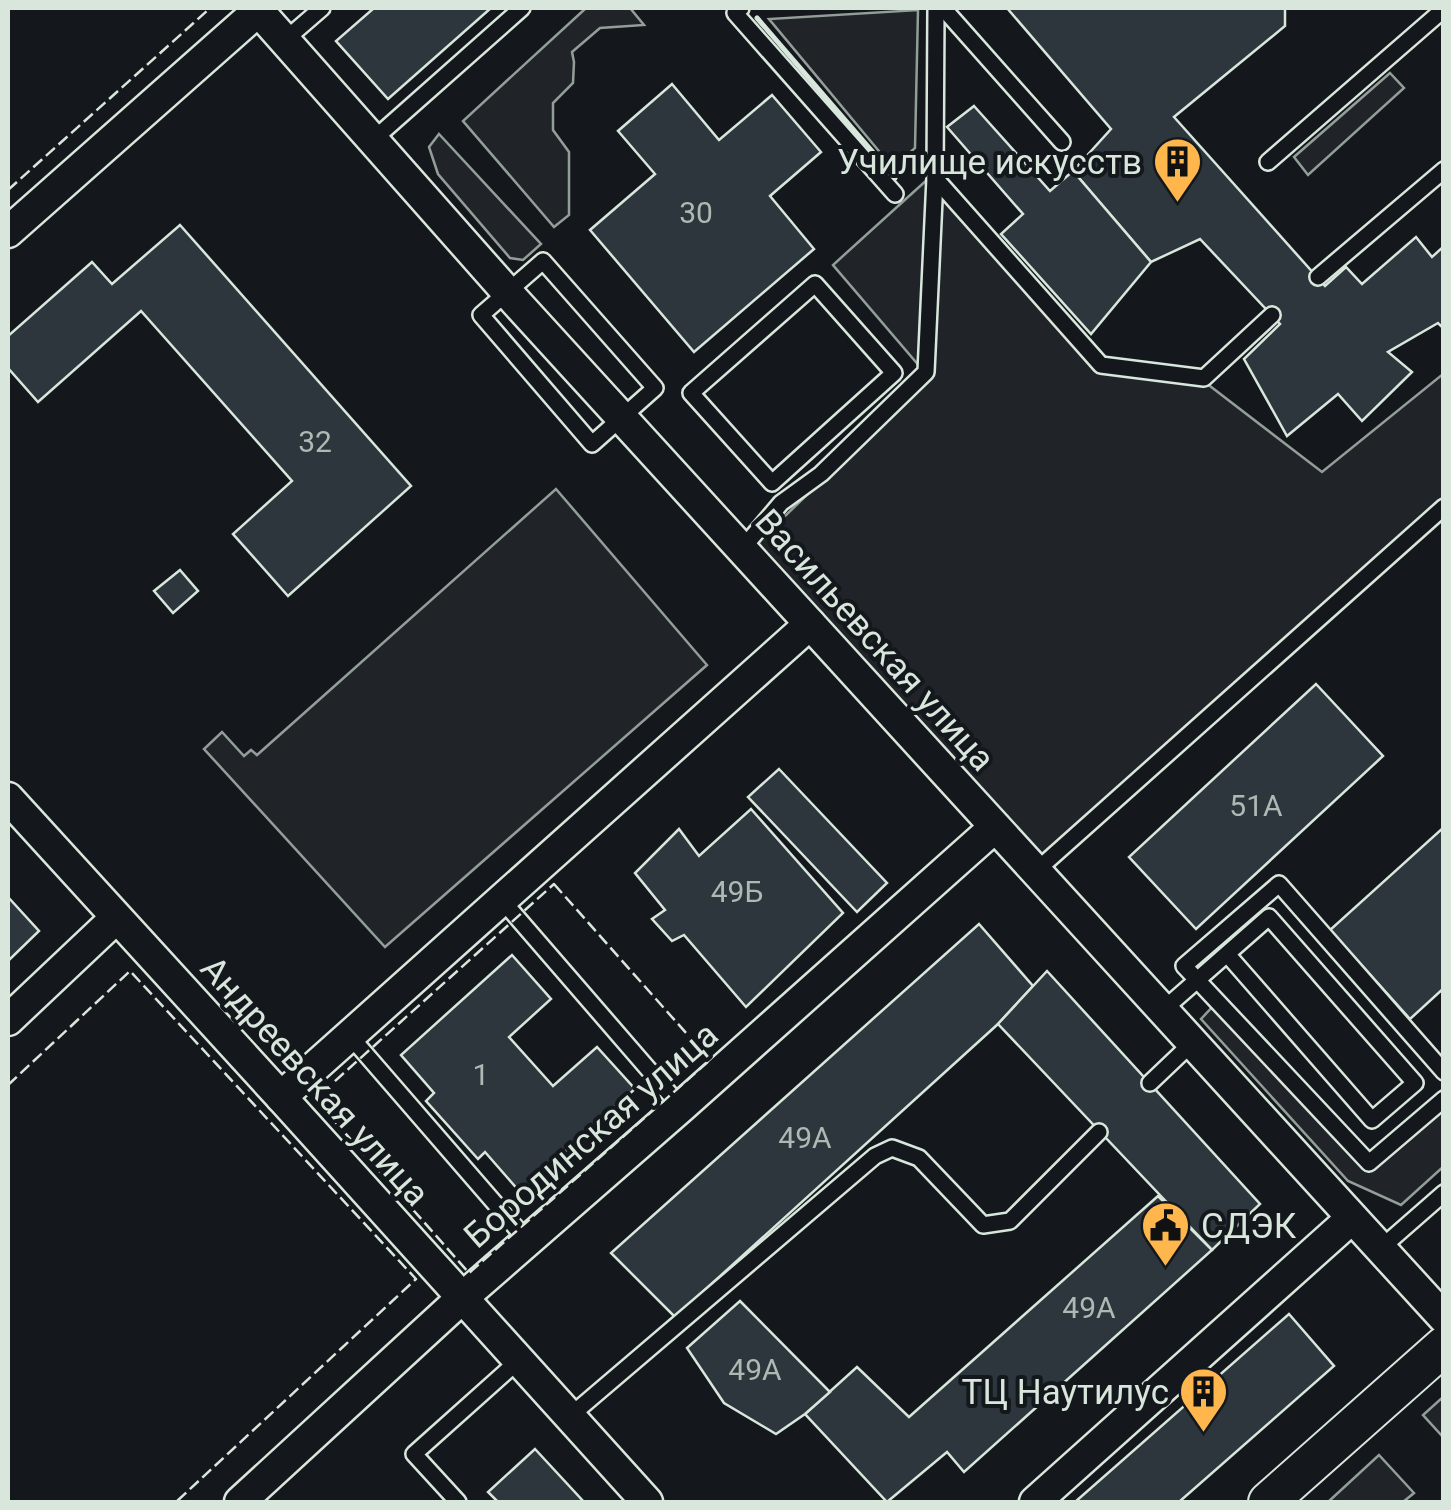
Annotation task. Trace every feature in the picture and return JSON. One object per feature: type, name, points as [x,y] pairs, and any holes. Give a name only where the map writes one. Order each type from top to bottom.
[{"type":"street","name":"Васильевская улица","points":[[258,9],[622,418],[1444,1318]]},
{"type":"street","points":[[8,232],[258,9]]},
{"type":"street","points":[[281,1097],[810,624]]},
{"type":"street","name":"Андреевская улица","points":[[8,798],[647,1502]]},
{"type":"street","name":"Бородинская улица","points":[[240,1502],[461,1299],[995,826]]},
{"type":"street","points":[[8,1020],[116,918]]},
{"type":"street","points":[[1034,1502],[1352,1218]]},
{"type":"street","points":[[1268,1502],[1444,1346]]},
{"type":"lane","points":[[286,40],[322,8]]},
{"type":"lane","points":[[373,140],[522,8]]},
{"type":"lane","points":[[741,8],[735,13],[895,194]]},
{"type":"lane","points":[[939,8],[1062,142]]},
{"type":"lane","points":[[742,549],[781,503],[820,474],[926,372],[939,8]]},
{"type":"lane","points":[[1268,162],[1444,8]]},
{"type":"lane","points":[[1318,277],[1444,170]]},
{"type":"lane","points":[[935,178],[1101,366],[1204,378],[1272,315]]},
{"type":"lane","points":[[508,292],[543,261],[655,388],[622,418]]},
{"type":"lane","points":[[815,284],[894,373],[805,454],[772,483],[691,393],[815,284]]},
{"type":"lane","points":[[805,454],[820,474]]},
{"type":"lane","points":[[1036,871],[1444,507]]},
{"type":"lane","points":[[1444,1072],[1279,884],[1184,966],[1369,1163],[1444,1099]]},
{"type":"lane","points":[[502,900],[680,1108]]},
{"type":"lane","points":[[1163,1010],[1269,917],[1415,1083],[1372,1120],[1227,954]]},
{"type":"lane","points":[[350,1036],[526,1242]]},
{"type":"lane","points":[[1150,1083],[1192,1043]]},
{"type":"lane","points":[[569,1418],[875,1156],[892,1148],[919,1158],[983,1225],[1010,1221],[1099,1132]]},
{"type":"lane","points":[[1380,1249],[1444,1193]]},
{"type":"lane","points":[[458,1502],[414,1454],[518,1361]]},
{"type":"shaded area","points":[[586,8],[630,8],[644,25],[600,28],[572,52],[573,83],[553,103],[553,130],[569,152],[569,215],[554,227],[463,121]]},
{"type":"shaded area","points":[[918,10],[915,148],[893,168],[769,19]]},
{"type":"shaded area","points":[[1390,73],[1404,88],[1308,175],[1294,157]]},
{"type":"shaded area","points":[[439,134],[541,244],[523,260],[510,258],[438,174],[429,147]]},
{"type":"shaded area","points":[[929,178],[921,368],[833,265]]},
{"type":"shaded area","points":[[940,192],[1099,370],[1206,383],[1322,472],[1443,374],[1443,499],[1040,858],[754,546],[931,375]]},
{"type":"shaded area","points":[[556,489],[707,665],[385,947],[204,749],[222,732],[244,756],[251,750],[257,755]]},
{"type":"shaded area","points":[[1216,1003],[1369,1162],[1443,1099],[1443,1167],[1401,1205],[1348,1181],[1201,1019]]},
{"type":"shaded area","points":[[1443,1397],[1443,1437],[1423,1415]]},
{"type":"shaded area","points":[[1379,1455],[1414,1493],[1403,1502],[1328,1502]]},
{"type":"building","points":[[374,8],[491,8],[388,99],[336,41]]},
{"type":"building","name":"Училище искусств","points":[[1007,8],[1285,8],[1285,26],[1174,117],[1325,286],[1346,267],[1362,284],[1416,237],[1432,257],[1444,246],[1444,329],[1438,323],[1388,352],[1412,372],[1362,421],[1338,394],[1287,436],[1244,359],[1280,324],[1200,239],[1151,262],[1073,171],[1111,129]]},
{"type":"building","points":[[672,84],[719,140],[772,95],[821,152],[770,196],[814,249],[694,352],[590,230],[655,174],[618,131]]},
{"type":"building","points":[[974,106],[1050,191],[1073,171],[1151,262],[1091,334],[1001,234],[1023,214],[947,127]]},
{"type":"building","points":[[180,225],[411,486],[288,596],[233,534],[292,481],[141,311],[38,402],[8,368],[8,336],[92,262],[112,284]]},
{"type":"building","points":[[180,570],[198,591],[173,613],[154,591]]},
{"type":"building","points":[[1316,684],[1383,756],[1196,929],[1129,857]]},
{"type":"building","points":[[779,769],[887,883],[857,912],[748,797]]},
{"type":"building","points":[[751,809],[843,913],[746,1007],[684,935],[672,941],[652,919],[665,910],[635,873],[679,829],[699,856]]},
{"type":"building","points":[[1444,827],[1444,988],[1410,1019],[1330,930]]},
{"type":"building","points":[[8,897],[39,931],[8,961]]},
{"type":"building","points":[[979,924],[1033,986],[998,1024],[675,1317],[611,1253]]},
{"type":"building","points":[[512,955],[551,999],[509,1037],[553,1086],[597,1047],[635,1089],[520,1192],[485,1152],[478,1159],[426,1101],[434,1093],[401,1055]]},
{"type":"building","points":[[1047,971],[1260,1204],[1212,1250],[998,1024]]},
{"type":"building","points":[[1158,1196],[1212,1250],[964,1472],[947,1452],[887,1502],[805,1414],[857,1367],[909,1417]]},
{"type":"building","points":[[740,1301],[830,1392],[776,1434],[724,1403],[687,1348]]},
{"type":"building","name":"ТЦ Наутилус","points":[[1289,1314],[1334,1366],[1179,1502],[1075,1502]]},
{"type":"building","points":[[535,1449],[584,1502],[498,1502],[488,1492]]},
{"type":"fence","points":[[8,190],[206,8]]},
{"type":"fence","points":[[554,884],[710,1060],[469,1273],[315,1099],[554,884]]},
{"type":"fence","points":[[8,1085],[130,971],[416,1279],[176,1502]]},
{"type":"wall","points":[[757,18],[895,178]]},
{"type":"place","name":"Училище искусств","points":[[1177,204]]},
{"type":"place","name":"СДЭК","points":[[1166,1268]]},
{"type":"place","name":"ТЦ Наутилус","points":[[1204,1434]]}]
